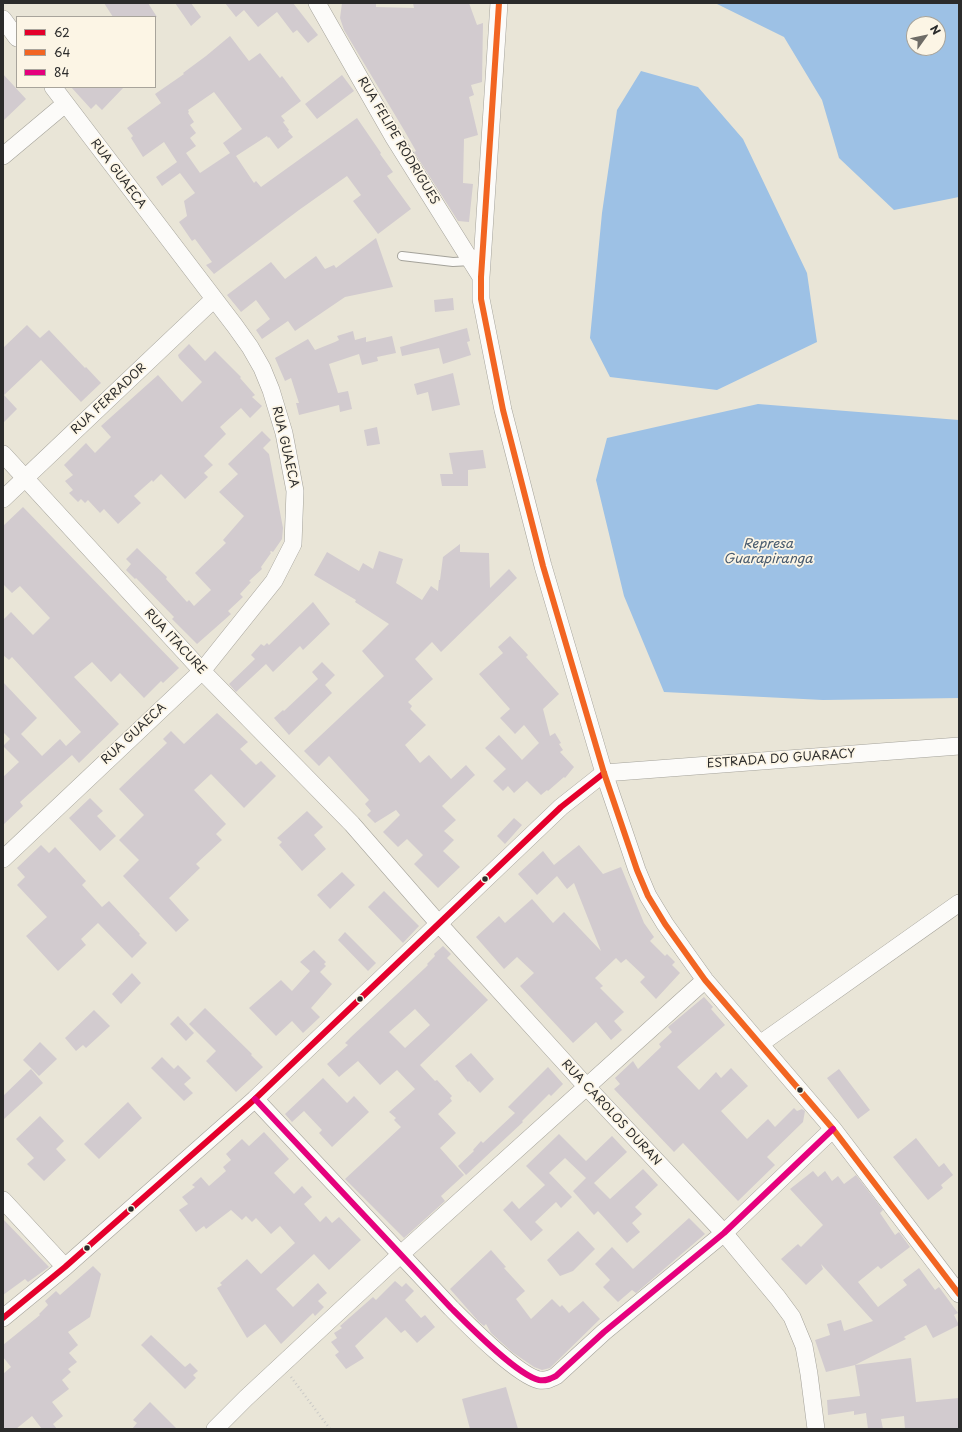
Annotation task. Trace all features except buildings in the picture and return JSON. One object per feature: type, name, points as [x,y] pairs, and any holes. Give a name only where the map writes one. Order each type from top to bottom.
[{"type":"street","name":"RUA FELIPE RODRIGUES","points":[[317,3],[394,138],[481,277]]},
{"type":"street","points":[[328,21],[330,3]]},
{"type":"street","points":[[499,3],[481,277],[481,299],[503,410],[543,566],[604,773],[637,870],[648,896],[665,924],[705,980],[833,1129],[959,1294]]},
{"type":"street","points":[[3,19],[16,37]]},
{"type":"street","name":"RUA GUAECA","points":[[3,859],[202,671],[274,581],[293,544],[295,491],[284,433],[271,390],[250,347],[53,88]]},
{"type":"street","points":[[3,156],[65,104]]},
{"type":"street","name":"RUA FERRADOR","points":[[3,499],[214,299]]},
{"type":"street","name":"RUA ITACURE","points":[[3,454],[202,671],[352,824]]},
{"type":"street","name":"ESTRADA DO GUARACY","points":[[604,773],[959,746]]},
{"type":"street","points":[[3,1318],[65,1267],[255,1099],[561,807],[604,773]]},
{"type":"street","name":"RUA CAROLOS DURAN","points":[[352,824],[439,924],[586,1086],[724,1233],[778,1298],[792,1317],[804,1346],[816,1429]]},
{"type":"street","points":[[760,1044],[959,903]]},
{"type":"street","points":[[215,1429],[282,1364],[401,1254],[705,980]]},
{"type":"street","points":[[255,1099],[451,1308],[479,1335],[515,1366],[527,1374],[538,1379],[548,1380],[556,1376],[604,1332],[724,1233],[833,1129]]},
{"type":"street","points":[[3,1200],[65,1267]]},
{"type":"lane","points":[[402,256],[453,262],[471,261]]},
{"type":"path","points":[[282,1364],[330,1429]]},
{"type":"water","points":[[715,3],[959,3],[959,197],[894,210],[839,158],[822,100],[784,37]]},
{"type":"water","points":[[641,71],[698,87],[743,139],[807,273],[817,342],[717,390],[610,377],[590,338],[602,213],[617,110]]},
{"type":"water","name":"Represa Guarapiranga","points":[[758,404],[959,420],[959,698],[823,700],[664,692],[624,596],[596,480],[607,438]]},
{"type":"transit line","name":"64","points":[[499,3],[481,277],[481,299],[503,410],[543,566],[604,773],[637,870],[648,896],[665,924],[705,980],[833,1129],[959,1294]]},
{"type":"transit line","name":"62","points":[[3,1318],[65,1267],[255,1099],[561,807],[604,773]]},
{"type":"transit line","name":"84","points":[[255,1099],[469,1326],[506,1360],[518,1369],[539,1380],[548,1380],[556,1376],[604,1332],[724,1233],[833,1129]]}]
